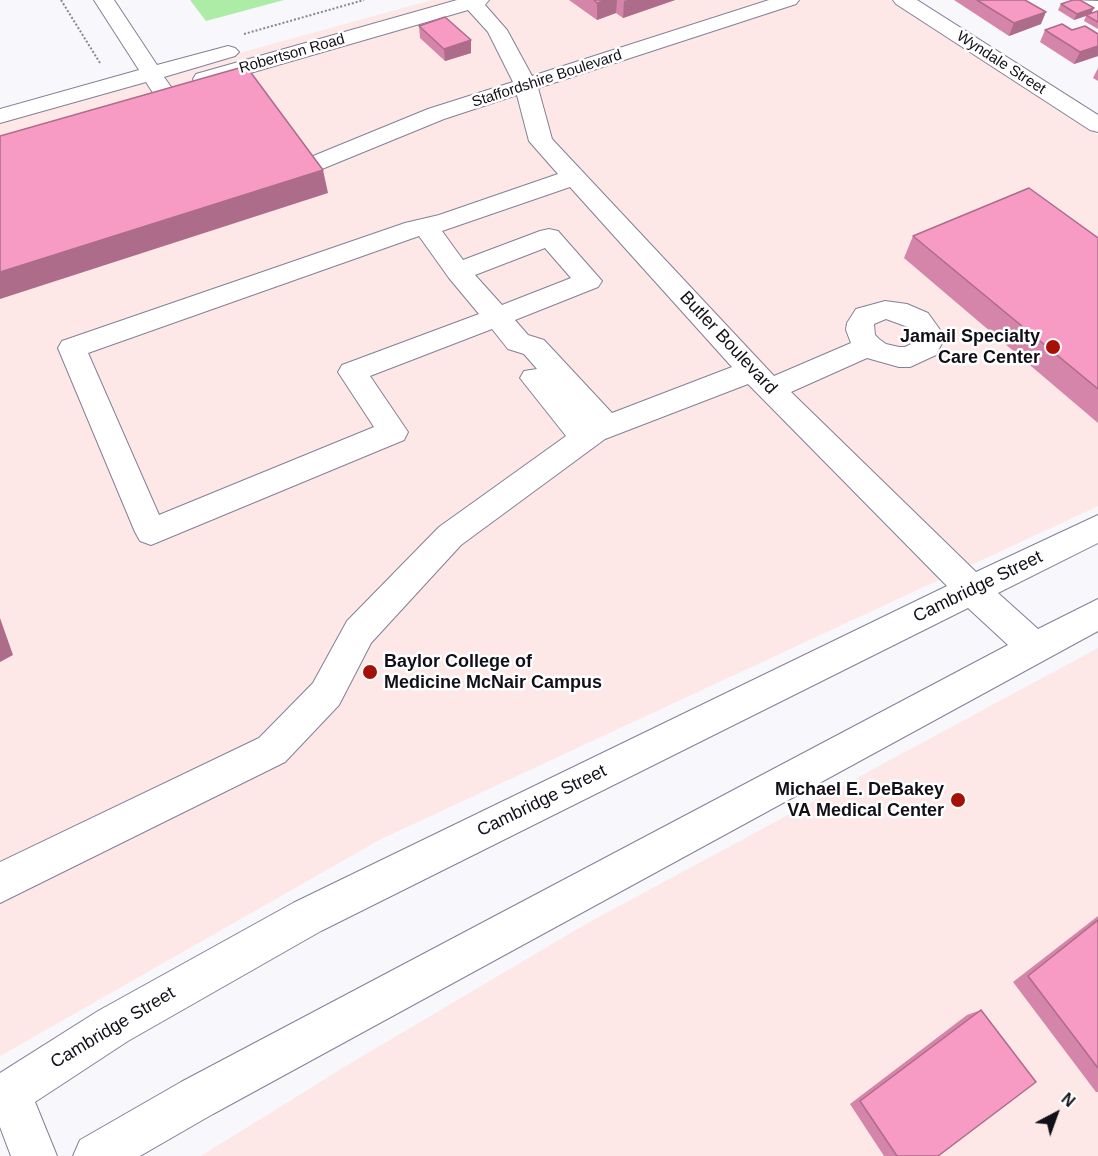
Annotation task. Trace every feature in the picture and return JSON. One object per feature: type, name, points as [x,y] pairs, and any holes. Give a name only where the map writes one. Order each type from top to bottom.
[{"type":"street","points":[[104,0],[157,82]]},
{"type":"street","name":"Robertson Road","points":[[11,134],[157,82],[418,0]]},
{"type":"street","name":"Staffordshire Boulevard","points":[[309,166],[436,114],[789,0]]},
{"type":"street","name":"Wyndale Street","points":[[903,0],[1098,126]]},
{"type":"street","points":[[1082,0],[1098,9]]},
{"type":"street","name":"Robertson Road","points":[[0,116],[157,82],[474,1]]},
{"type":"street","name":"Butler Boulevard","points":[[474,1],[497,30],[526,86],[542,141],[761,380],[972,590],[1035,648]]},
{"type":"street","points":[[458,272],[549,237],[589,281],[352,372],[393,432],[151,532],[72,348],[436,224],[476,224],[537,201],[548,186],[574,177]]},
{"type":"street","points":[[436,224],[458,272],[518,342],[516,356],[596,432]]},
{"type":"street","points":[[0,883],[272,750],[326,694],[359,632],[450,536],[596,432],[869,346]]},
{"type":"street","name":"Cambridge Street","points":[[4,1096],[113,1026],[307,917],[1098,528]]},
{"type":"street","points":[[96,1156],[197,1098],[1098,614]]},
{"type":"street","points":[[4,1096],[34,1156]]},
{"type":"path","points":[[61,0],[100,64]]},
{"type":"shaded area","name":"Baylor College of Medicine McNair Campus","points":[[432,0],[890,0],[1098,135],[1098,506],[381,839],[0,1056],[0,119]]},
{"type":"shaded area","name":"Michael E. DeBakey VA Medical Center","points":[[1098,648],[1098,1156],[201,1156],[351,1063],[586,924]]},
{"type":"green space","points":[[190,0],[284,0],[206,21]]},
{"type":"building","points":[[977,0],[1025,0],[1046,12],[1014,23]]},
{"type":"building","points":[[1080,0],[1094,8],[1077,14],[1061,4]]},
{"type":"building","points":[[1098,11],[1098,22],[1086,15]]},
{"type":"building","points":[[445,17],[471,40],[444,49],[419,26]]},
{"type":"building","points":[[1062,24],[1072,30],[1085,26],[1098,34],[1098,46],[1080,52],[1045,30]]},
{"type":"building","points":[[246,66],[323,170],[0,272],[0,136]]},
{"type":"building","name":"Jamail Specialty Care Center","points":[[1029,188],[1098,238],[1098,389],[913,236]]},
{"type":"building","points":[[1098,920],[1098,1068],[1028,976]]},
{"type":"building","points":[[981,1010],[1036,1082],[938,1156],[897,1156],[860,1101]]},
{"type":"place","name":"Jamail Specialty Care Center","points":[[1053,347]]},
{"type":"place","name":"Baylor College of Medicine McNair Campus","points":[[370,672]]},
{"type":"place","name":"Michael E. DeBakey VA Medical Center","points":[[958,800]]}]
